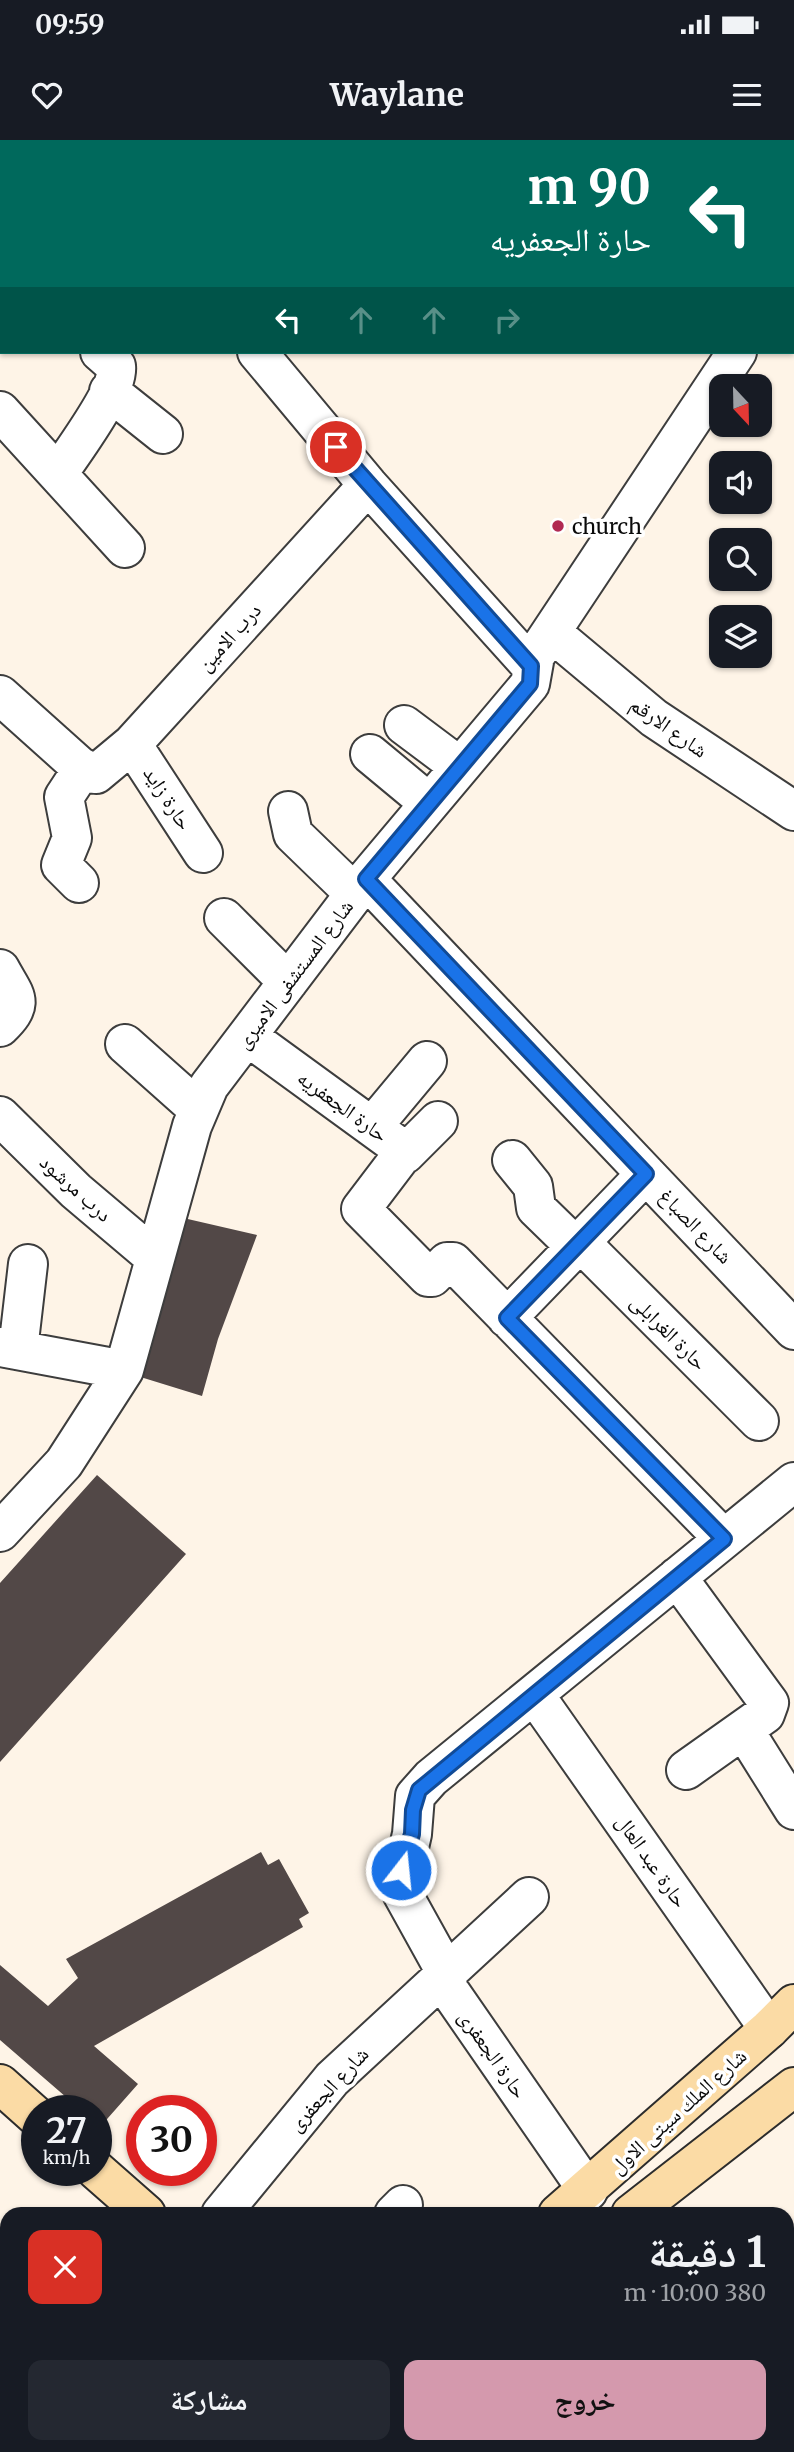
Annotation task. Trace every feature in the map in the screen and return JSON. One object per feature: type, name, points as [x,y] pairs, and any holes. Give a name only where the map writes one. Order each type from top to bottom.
[{"type":"main road","name":"شارع الملك سيتى الاول","points":[[567,2207],[782,2016]]},
{"type":"main road","points":[[0,2084],[21,2103]]},
{"type":"main road","points":[[640,2207],[794,2087]]},
{"type":"main road","points":[[112,2184],[138,2207]]},
{"type":"street","points":[[58,474],[116,375],[116,366],[102,354]]},
{"type":"street","points":[[259,354],[368,485],[531,666]]},
{"type":"street","name":"شارع المستشفى الاميرى","points":[[0,1532],[64,1463],[124,1370],[198,1109],[209,1086],[361,887],[530,684],[531,666],[551,632],[736,354]]},
{"type":"street","points":[[109,391],[163,435]]},
{"type":"street","points":[[6,429],[58,474],[125,548]]},
{"type":"street","name":"درب الامين","points":[[83,768],[96,774],[132,744],[368,485]]},
{"type":"street","name":"شارع الارقم","points":[[551,632],[654,718],[794,811]]},
{"type":"street","points":[[6,713],[83,768],[64,797],[72,838],[61,862],[62,868],[79,883]]},
{"type":"street","points":[[404,725],[460,767]]},
{"type":"street","name":"حارة زايد","points":[[132,744],[203,853]]},
{"type":"street","points":[[370,754],[429,803]]},
{"type":"street","name":"شارع الصباغ","points":[[288,811],[293,834],[361,887],[646,1174],[794,1330]]},
{"type":"street","points":[[224,918],[288,982]]},
{"type":"street","points":[[0,969],[17,1003],[15,1012],[0,1027]]},
{"type":"street","name":"حارة الجعفريه","points":[[247,1036],[405,1154],[361,1209],[428,1277],[432,1277],[447,1262],[453,1262],[724,1539]]},
{"type":"street","points":[[125,1044],[198,1109]]},
{"type":"street","points":[[372,1127],[427,1062]]},
{"type":"street","points":[[405,1154],[438,1121]]},
{"type":"street","name":"درب مرشود","points":[[4,1136],[76,1191],[154,1258]]},
{"type":"street","name":"حارة الغرابلى","points":[[512,1160],[533,1186],[536,1208],[578,1245],[759,1421]]},
{"type":"street","points":[[507,1318],[646,1174]]},
{"type":"street","points":[[28,1264],[9,1349],[124,1370]]},
{"type":"street","name":"حارة الجعفرى","points":[[588,2191],[449,1990],[445,1973],[402,1893],[401,1870],[412,1834],[415,1796],[431,1778],[794,1482]]},
{"type":"street","points":[[677,1577],[768,1699],[768,1712],[686,1770]]},
{"type":"street","name":"حارة عبد العال","points":[[534,1694],[782,2016]]},
{"type":"street","points":[[744,1730],[794,1810]]},
{"type":"street","name":"شارع الجعفرى","points":[[226,2207],[332,2079],[529,1897]]},
{"type":"building","points":[[179,1217],[257,1235],[218,1339],[202,1396],[134,1375]]},
{"type":"building","points":[[97,1475],[186,1554],[0,1762],[0,1583]]},
{"type":"building","points":[[261,1852],[268,1865],[279,1859],[309,1913],[299,1919],[303,1927],[94,2046],[138,2084],[112,2113],[112,2095],[64,2095],[0,2040],[0,1965],[48,2006],[78,1978],[66,1959]]},
{"type":"place","name":"church","points":[[558,526]]},
{"type":"route","points":[[336,447],[531,666],[532,672],[530,684],[366,879],[646,1174],[507,1318],[724,1539],[419,1790],[415,1796],[412,1834],[401,1870]]}]
